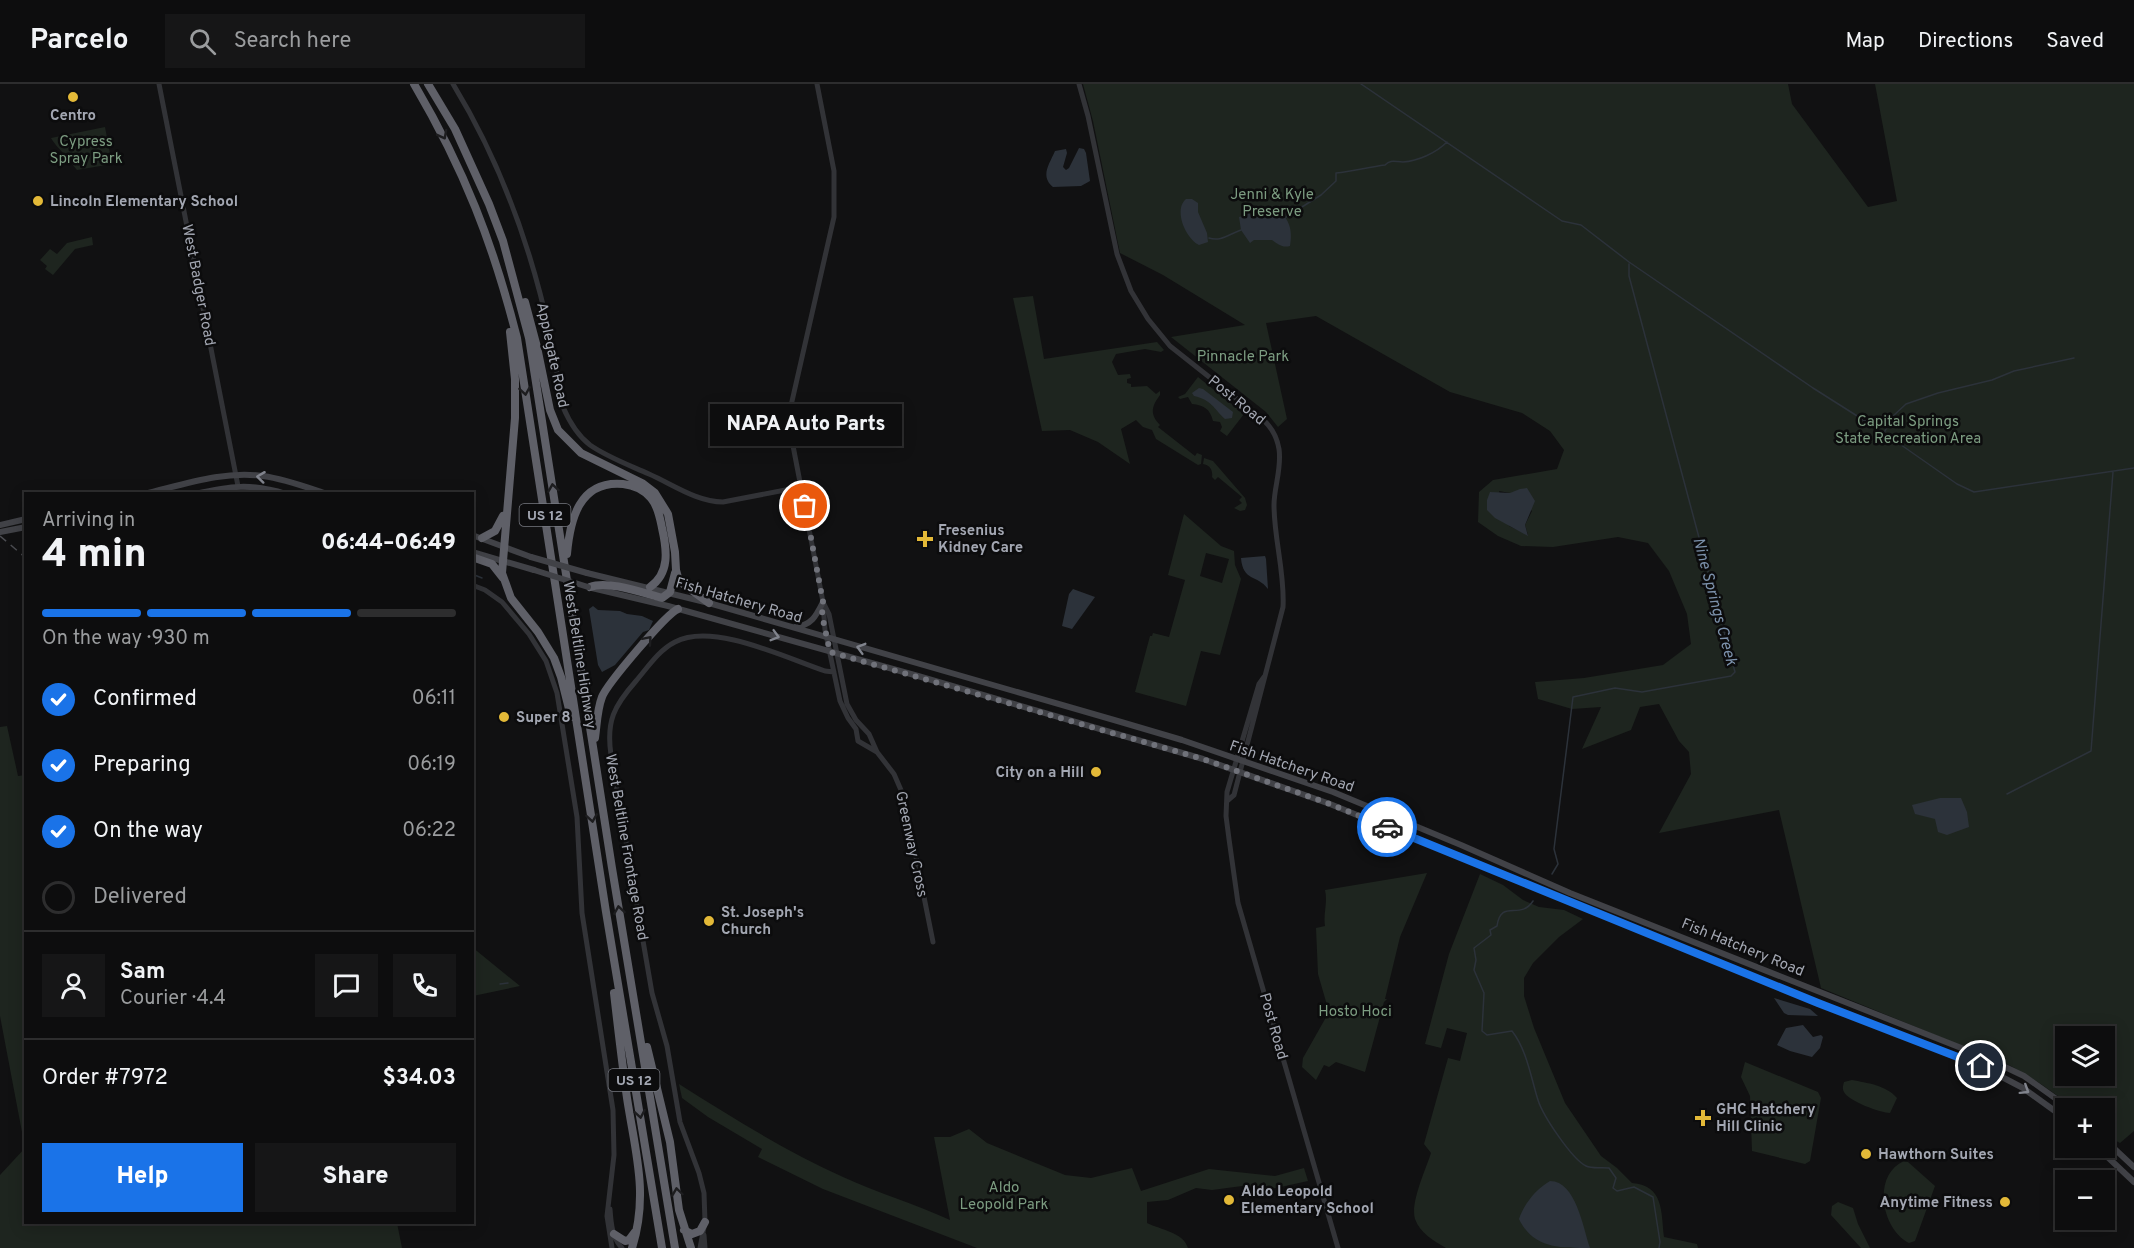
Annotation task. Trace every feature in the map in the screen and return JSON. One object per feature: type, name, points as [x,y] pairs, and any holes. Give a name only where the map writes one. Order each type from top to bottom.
[{"type":"highway","name":"West Beltline Highway","points":[[414,84],[451,149],[468,187],[500,272],[521,365],[606,912],[662,1248]]},
{"type":"highway","name":"West Beltline Highway","points":[[430,84],[455,129],[483,189],[503,241],[529,338],[675,1248]]},
{"type":"highway","points":[[503,241],[528,310],[550,410],[558,430],[580,453],[642,483],[660,499],[668,514],[679,581],[709,603]]},
{"type":"highway","points":[[500,272],[515,379],[514,428],[502,573],[505,584]]},
{"type":"highway","points":[[482,538],[495,531],[501,522],[510,472]]},
{"type":"highway","points":[[566,566],[571,524],[582,500],[592,491],[605,485],[612,483],[628,485],[643,491],[650,497],[661,522],[666,549],[665,564],[657,582],[650,587]]},
{"type":"highway","points":[[474,558],[492,564],[498,571],[511,598],[538,632],[556,662],[583,760]]},
{"type":"highway","points":[[589,587],[597,585],[626,588],[662,598],[670,592],[676,570]]},
{"type":"highway","points":[[594,750],[598,710],[603,694],[673,611],[678,609]]},
{"type":"highway","points":[[606,912],[624,1076],[641,1186],[638,1226],[632,1248]]},
{"type":"highway","points":[[629,968],[666,1124],[684,1230],[691,1248]]},
{"type":"highway","points":[[684,1230],[692,1234],[698,1233],[705,1222]]},
{"type":"highway","points":[[614,1234],[621,1240],[629,1240],[638,1226]]},
{"type":"main road","points":[[154,492],[236,475],[262,476],[320,492]]},
{"type":"main road","points":[[206,492],[238,486],[262,487],[279,492]]},
{"type":"main road","points":[[0,525],[24,519]]},
{"type":"main road","points":[[0,532],[24,527]]},
{"type":"main road","name":"Fish Hatchery Road","points":[[474,536],[531,557],[587,573],[670,592],[1142,728],[1358,802],[1561,889],[1984,1057],[2029,1080],[2055,1098]]},
{"type":"main road","name":"Fish Hatchery Road","points":[[474,553],[589,587],[678,609],[927,678],[1233,769],[1330,804],[1722,964],[1981,1066],[2023,1088],[2055,1111]]},
{"type":"main road","points":[[788,626],[800,626],[812,622],[823,602]]},
{"type":"main road","points":[[927,678],[941,676],[944,671]]},
{"type":"main road","points":[[948,684],[950,679],[964,677]]},
{"type":"main road","points":[[1125,736],[1127,733],[1142,728]]},
{"type":"main road","points":[[1330,804],[1337,800],[1358,802]]},
{"type":"main road","points":[[2115,1149],[2134,1167]]},
{"type":"main road","points":[[2109,1158],[2134,1182]]},
{"type":"street","name":"West Badger Road","points":[[159,84],[238,486]]},
{"type":"street","name":"Applegate Road","points":[[453,84],[491,156],[526,245],[550,336],[563,407],[580,436],[590,445],[610,456],[713,502],[801,487]]},
{"type":"street","name":"Greenway Cross","points":[[817,84],[834,171],[834,217],[789,413],[790,430],[823,602],[822,615],[827,638],[847,704],[856,720],[870,736],[876,752],[894,774],[904,797],[933,942]]},
{"type":"street","name":"Post Road","points":[[1079,84],[1088,116],[1116,254],[1131,291],[1148,319],[1170,346],[1262,418],[1277,440],[1280,455],[1274,505],[1283,596],[1280,621],[1244,762],[1234,795],[1227,801]]},
{"type":"street","points":[[474,586],[485,590],[502,602],[529,634],[544,656],[559,702],[577,817],[582,913],[614,1110],[614,1155],[607,1216],[612,1248]]},
{"type":"street","name":"Greenway Cross","points":[[823,602],[829,614],[834,640],[834,672],[843,707],[857,733],[858,741],[876,752]]},
{"type":"street","name":"West Beltline Frontage Road","points":[[705,1248],[703,1186],[680,1122],[667,1046],[652,993],[611,755],[610,722],[622,697],[655,659],[674,642],[687,637],[705,635],[718,637],[834,672]]},
{"type":"street","name":"Post Road","points":[[1265,675],[1259,684],[1235,759],[1227,792],[1226,819],[1238,903],[1338,1248]]},
{"type":"street","points":[[857,733],[864,730]]},
{"type":"street","points":[[863,743],[870,736]]},
{"type":"street","points":[[609,1198],[614,1234],[617,1243],[622,1248]]},
{"type":"street","name":"West Beltline Frontage Road","points":[[700,1248],[704,1235]]},
{"type":"green space","name":"Capital Springs State Recreation Area","points":[[1083,84],[1788,84],[1792,104],[1868,207],[1897,201],[1875,84],[2134,84],[2134,1131],[2120,1143],[2115,1140],[2115,1098],[2061,1098],[2011,1066],[1821,988],[1779,810],[1659,833],[1691,774],[1689,752],[1679,741],[1659,704],[1640,707],[1631,730],[1582,749],[1601,707],[1572,709],[1538,699],[1535,682],[1584,678],[1663,665],[1691,644],[1687,614],[1669,571],[1648,543],[1618,537],[1553,547],[1521,546],[1498,536],[1478,522],[1479,492],[1493,480],[1557,469],[1564,450],[1550,431],[1522,413],[1450,392],[1316,316],[1266,323],[1287,419],[1278,427],[1266,412],[1171,337],[1245,325],[1163,275],[1120,253],[1093,121]],"holes":[[[1499,491],[1510,493],[1532,511],[1525,525],[1528,535],[1509,526]]]},
{"type":"green space","name":"Cypress Spray Park","points":[[105,127],[112,164],[77,170],[51,138]]},
{"type":"green space","points":[[92,237],[93,245],[75,249],[53,275],[45,269],[47,266],[40,260],[50,249],[57,254],[67,243]]},
{"type":"green space","points":[[1033,296],[1044,359],[1157,342],[1164,350],[1161,352],[1145,349],[1116,354],[1112,362],[1118,375],[1130,374],[1131,378],[1127,379],[1127,383],[1131,384],[1131,387],[1147,386],[1156,394],[1160,391],[1153,410],[1154,417],[1160,425],[1158,427],[1195,456],[1197,453],[1202,455],[1201,464],[1198,465],[1156,439],[1152,430],[1143,427],[1136,420],[1121,429],[1130,464],[1098,442],[1070,430],[1042,431],[1013,298]]},
{"type":"green space","points":[[1198,377],[1244,414],[1227,436],[1220,431],[1222,427],[1220,422],[1213,421],[1206,408],[1192,404],[1188,397],[1180,399],[1178,397],[1185,394]]},
{"type":"green space","points":[[1204,458],[1213,461],[1245,498],[1247,505],[1245,510],[1240,511],[1234,508],[1242,503],[1239,500],[1242,497],[1218,477],[1215,480],[1212,477],[1208,465],[1203,464]]},
{"type":"green space","points":[[1184,514],[1221,546],[1234,551],[1235,565],[1241,579],[1220,655],[1201,651],[1186,706],[1135,692],[1150,636],[1153,633],[1169,637],[1185,580],[1168,575]],"holes":[[[1206,553],[1229,559],[1222,583],[1200,576]]]},
{"type":"green space","points":[[7,726],[18,776],[24,775],[24,1143],[0,1016],[0,727]]},
{"type":"green space","name":"Hosto Hoci","points":[[1427,873],[1400,937],[1385,999],[1387,999],[1384,1002],[1365,1072],[1336,1062],[1329,1067],[1324,1065],[1316,1080],[1302,1067],[1303,1058],[1329,1012],[1318,974],[1316,928],[1325,926],[1325,890]]},
{"type":"green space","points":[[1480,874],[1539,907],[1564,910],[1583,919],[1559,937],[1533,963],[1524,978],[1524,996],[1534,1028],[1565,1103],[1601,1156],[1632,1183],[1650,1189],[1655,1195],[1661,1209],[1664,1237],[1697,1244],[1698,1248],[1446,1248],[1428,1236],[1417,1224],[1415,1204],[1431,1153],[1424,1144],[1448,1058],[1460,1061],[1467,1033],[1447,1028],[1441,1048],[1425,1044],[1449,954]]},
{"type":"green space","points":[[474,949],[520,986],[474,996]]},
{"type":"green space","points":[[1745,1062],[1818,1092],[1821,1098],[1810,1161],[1805,1164],[1752,1151],[1750,1096],[1741,1077]]},
{"type":"green space","points":[[1852,1080],[1876,1085],[1893,1094],[1897,1098],[1890,1113],[1865,1106],[1847,1095],[1843,1090],[1844,1082]]},
{"type":"green space","name":"Aldo Leopold Park","points":[[679,1084],[760,1134],[822,1167],[950,1220],[934,1137],[950,1137],[969,1129],[987,1143],[1065,1175],[1091,1178],[1132,1168],[1141,1191],[1209,1169],[1275,1176],[1304,1168],[1308,1181],[1258,1190],[1242,1186],[1212,1190],[1196,1188],[1168,1200],[1147,1202],[1147,1223],[1177,1235],[1188,1248],[977,1248],[823,1189],[758,1157],[762,1149],[708,1117],[682,1098]]},
{"type":"green space","points":[[24,1149],[24,1224],[397,1224],[402,1248],[0,1248],[0,1175]]},
{"type":"green space","points":[[1904,1161],[1935,1186],[1915,1241],[1909,1243],[1899,1236],[1892,1226],[1884,1202],[1887,1178],[1894,1168]]},
{"type":"green space","points":[[1838,1202],[1853,1208],[1870,1248],[1861,1248],[1831,1215],[1832,1206]]},
{"type":"shaded area","points":[[1079,148],[1084,149],[1086,153],[1090,181],[1081,186],[1053,187],[1046,174],[1055,151],[1066,149],[1063,167],[1066,170]]},
{"type":"shaded area","points":[[1186,199],[1192,199],[1198,203],[1198,212],[1207,233],[1208,242],[1199,245],[1186,231],[1181,210]]},
{"type":"shaded area","points":[[1247,210],[1253,218],[1259,214],[1282,213],[1290,228],[1290,246],[1282,246],[1272,240],[1254,240],[1250,243],[1241,230],[1239,217],[1243,216]]},
{"type":"shaded area","points":[[1199,388],[1233,412],[1232,418],[1225,419],[1209,402],[1194,396],[1192,393]]},
{"type":"shaded area","points":[[1527,488],[1535,501],[1525,525],[1528,536],[1495,518],[1487,510],[1490,492],[1510,493]]},
{"type":"shaded area","points":[[1265,556],[1268,589],[1245,571],[1241,558]]},
{"type":"shaded area","points":[[1073,589],[1095,597],[1072,629],[1062,626],[1069,594]]},
{"type":"shaded area","points":[[593,606],[598,610],[620,611],[653,621],[649,630],[643,632],[615,665],[602,672],[598,665],[589,609]]},
{"type":"shaded area","points":[[1940,798],[1961,798],[1967,812],[1969,827],[1947,835],[1938,832],[1935,819],[1915,814],[1912,805]]},
{"type":"shaded area","points":[[1774,998],[1810,1009],[1818,1016],[1788,1015],[1784,1013]]},
{"type":"shaded area","points":[[1803,1025],[1813,1037],[1821,1035],[1823,1037],[1820,1048],[1812,1057],[1777,1045],[1786,1028]]},
{"type":"shaded area","points":[[1550,1181],[1559,1183],[1572,1197],[1590,1248],[1567,1248],[1539,1241],[1525,1229],[1519,1219],[1531,1197]]},
{"type":"waterway","points":[[1361,84],[1562,221],[1581,225],[1629,262],[1957,484],[1974,492],[2134,468]]},
{"type":"waterway","points":[[1286,217],[1321,195],[1336,181],[1336,173],[1385,165],[1391,161],[1415,160],[1427,156],[1447,142]]},
{"type":"waterway","points":[[1209,238],[1221,238],[1241,230]]},
{"type":"waterway","name":"Nine Springs Creek","points":[[1552,874],[1558,864],[1554,849],[1573,697],[1615,688],[1642,692],[1731,676],[1735,672],[1629,276],[1629,264]]},
{"type":"waterway","points":[[1202,350],[1208,357],[1208,361]]},
{"type":"waterway","points":[[1884,433],[1892,417],[1906,404],[1938,393],[1992,380],[2014,371],[2074,358]]},
{"type":"waterway","points":[[2007,794],[2091,751],[2113,472]]},
{"type":"waterway","points":[[474,575],[482,578]]},
{"type":"waterway","name":"Nine Springs Creek","points":[[1533,901],[1528,907],[1502,913],[1497,926],[1490,930],[1491,935],[1474,948],[1476,960],[1474,970],[1484,993],[1482,1031],[1487,1035],[1512,1031],[1525,1055],[1541,1107],[1559,1136],[1580,1162],[1588,1167],[1609,1168],[1616,1178],[1613,1188],[1617,1191],[1634,1187],[1653,1197],[1659,1248]]},
{"type":"waterway","points":[[500,984],[508,983]]},
{"type":"railway","points":[[0,536],[24,556]]},
{"type":"way so far","points":[[805,506],[830,652],[1203,759],[1330,804],[1387,827]]},
{"type":"place","name":"Centro","points":[[73,97]]},
{"type":"place","name":"Lincoln Elementary School","points":[[38,201]]},
{"type":"place","name":"NAPA Auto Parts","points":[[805,506]]},
{"type":"place","name":"Fresenius Kidney Care","points":[[925,539]]},
{"type":"place","name":"Super 8","points":[[504,717]]},
{"type":"place","name":"City on a Hill","points":[[1096,772]]},
{"type":"place","name":"St. Joseph's Church","points":[[709,921]]},
{"type":"place","name":"GHC Hatchery Hill Clinic","points":[[1703,1118]]},
{"type":"place","name":"Hawthorn Suites","points":[[1866,1154]]},
{"type":"place","name":"Aldo Leopold Elementary School","points":[[1229,1200]]},
{"type":"place","name":"Anytime Fitness","points":[[2005,1202]]},
{"type":"route","points":[[1387,827],[1818,1003],[1981,1066]]},
{"type":"park label","name":"Jenni & Kyle Preserve","points":[[1272,202]]},
{"type":"park label","name":"Pinnacle Park","points":[[1243,356]]}]
